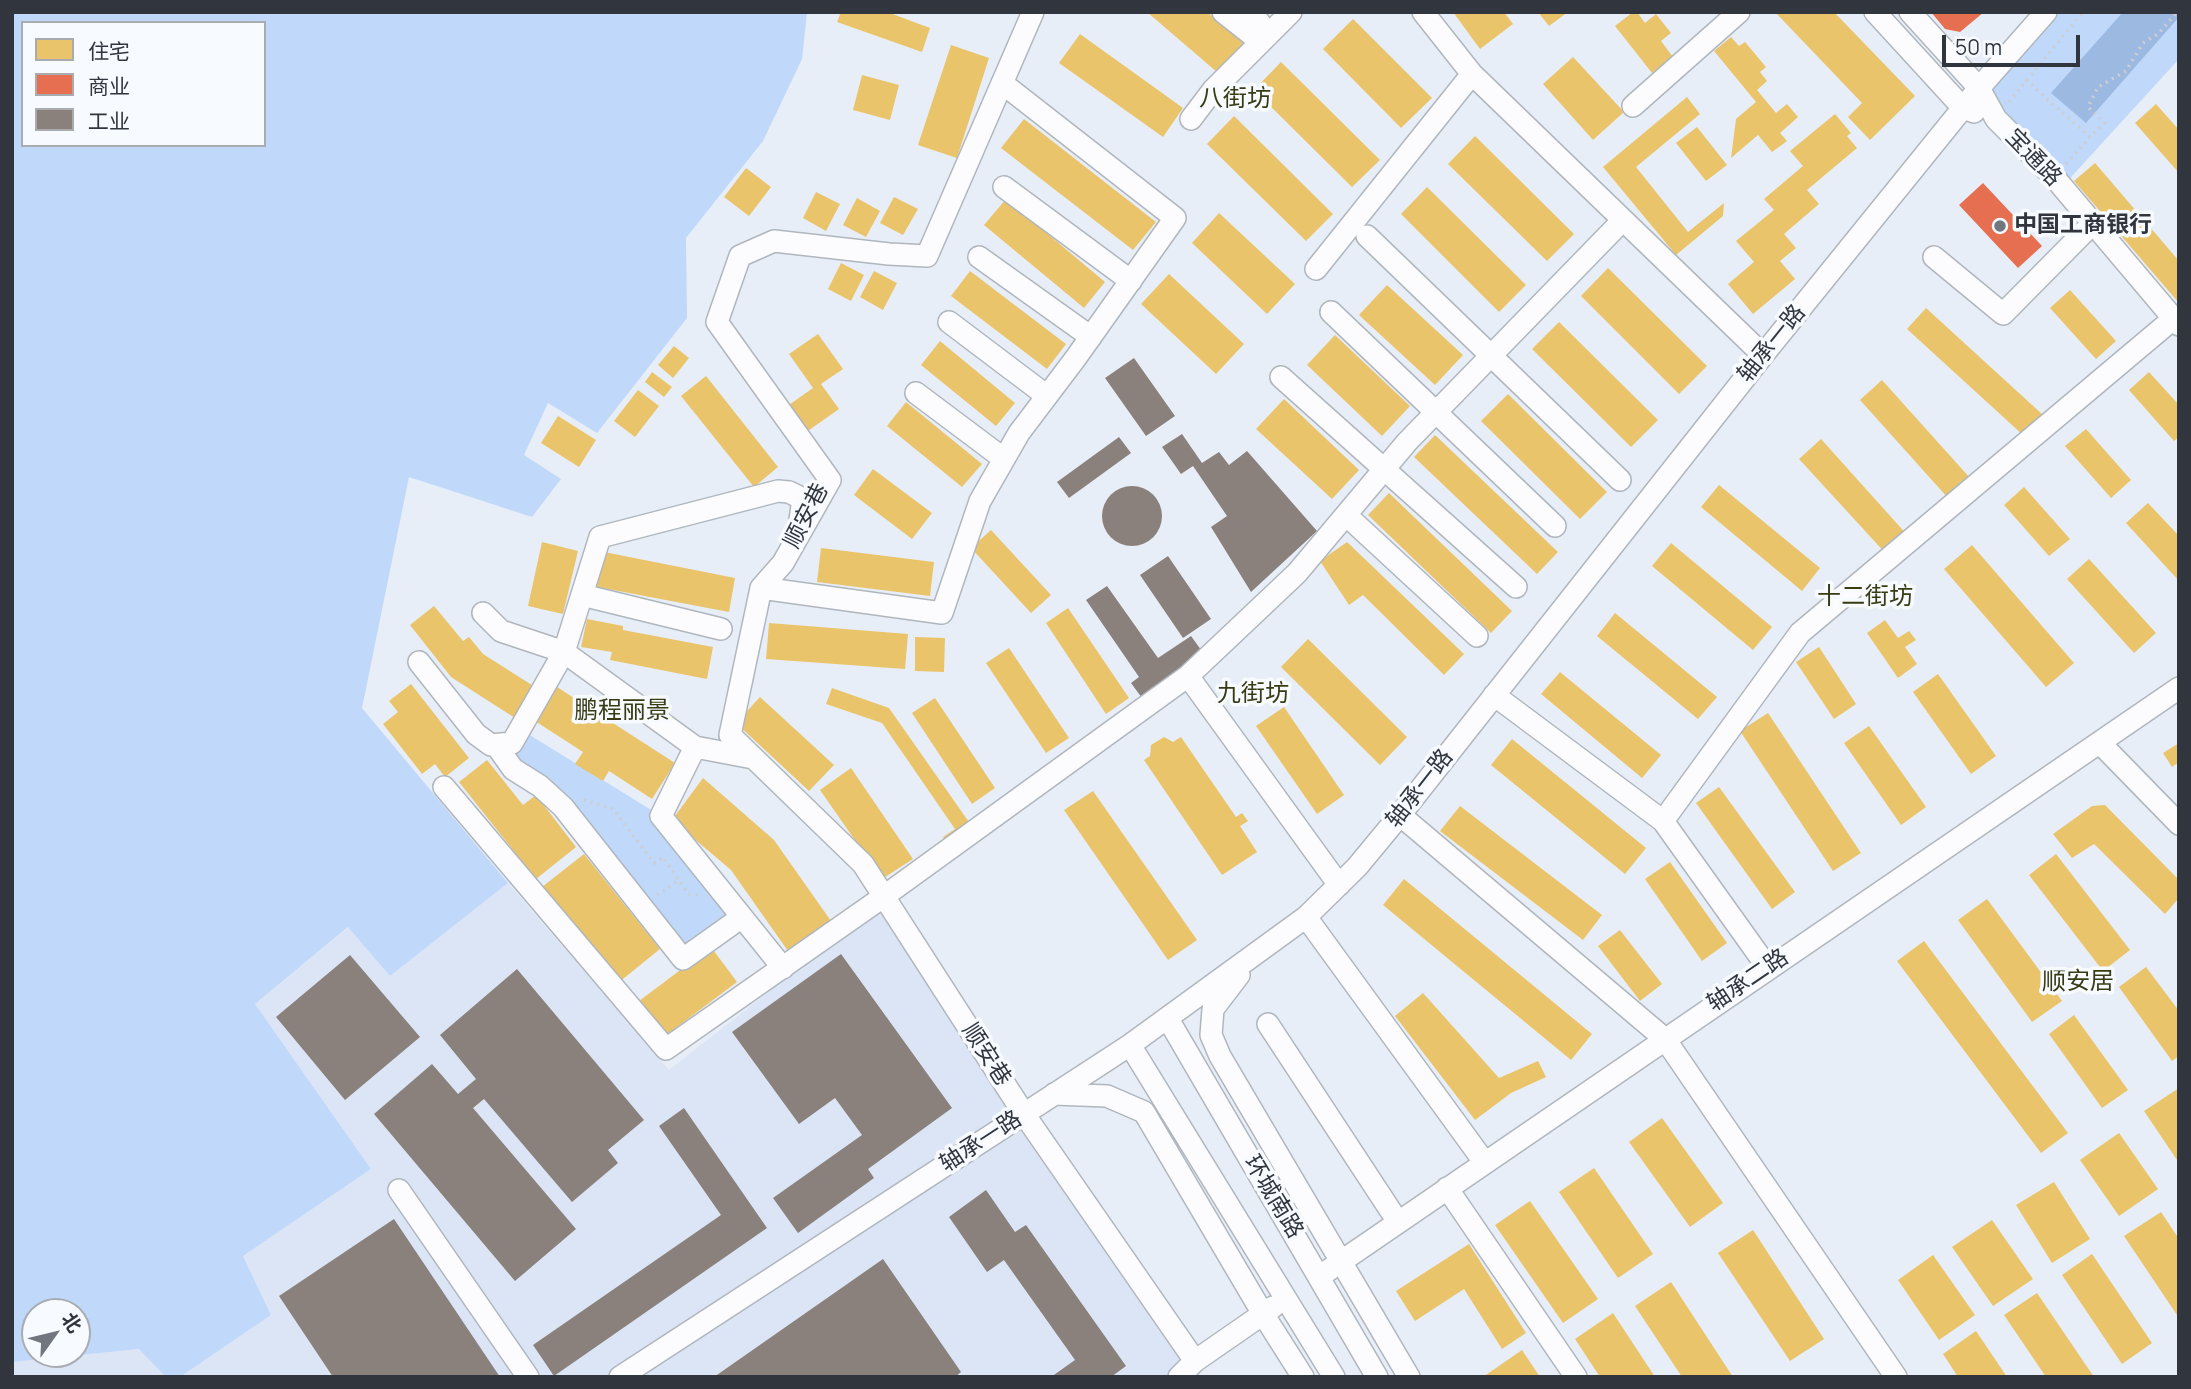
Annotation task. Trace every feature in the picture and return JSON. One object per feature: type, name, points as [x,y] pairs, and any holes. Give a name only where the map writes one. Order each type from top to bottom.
[{"type":"street","name":"顺安巷","points":[[1033,12],[927,256],[774,241],[740,256],[717,322],[830,480],[783,563],[761,588],[730,735],[863,864],[1024,1114],[1195,1361]]},
{"type":"street","points":[[1223,12],[1265,38]]},
{"type":"street","points":[[1252,12],[1265,38]]},
{"type":"street","points":[[1191,119],[1213,90],[1292,12]]},
{"type":"street","points":[[1423,12],[1472,74],[1763,355]]},
{"type":"street","points":[[1633,106],[1739,12]]},
{"type":"street","name":"宝通路","points":[[1874,12],[1963,108],[1996,119]]},
{"type":"street","name":"宝通路","points":[[1910,12],[1979,88],[1996,119],[2054,177],[2176,322]]},
{"type":"street","name":"轴承一路","points":[[620,1377],[1130,1045],[1306,917],[1357,867],[1400,815],[1763,355],[1979,88],[2046,12]]},
{"type":"street","points":[[1316,269],[1472,74]]},
{"type":"street","points":[[761,588],[942,613],[981,501],[1019,433],[1175,218],[1002,83]]},
{"type":"street","points":[[1004,187],[1131,281]]},
{"type":"street","points":[[444,787],[666,1049],[883,897],[1188,676],[1297,573],[1437,411],[1622,221]]},
{"type":"street","points":[[1934,257],[2003,314],[2093,223]]},
{"type":"street","points":[[1367,236],[1620,480]]},
{"type":"street","points":[[979,257],[1091,337]]},
{"type":"street","points":[[1331,312],[1555,526]]},
{"type":"street","points":[[949,322],[1047,396]]},
{"type":"street","points":[[1663,821],[1800,633],[2176,322]]},
{"type":"street","points":[[1281,377],[1516,587]]},
{"type":"street","points":[[916,393],[1004,459]]},
{"type":"street","points":[[419,662],[476,734],[491,745],[512,743],[564,652],[600,537],[778,491],[789,492],[803,499],[796,540]]},
{"type":"street","points":[[1346,515],[1477,636]]},
{"type":"street","points":[[582,595],[721,629]]},
{"type":"street","points":[[483,613],[501,631],[564,652],[695,747],[753,758]]},
{"type":"street","points":[[1188,676],[1339,885]]},
{"type":"street","name":"轴承二路","points":[[1320,1276],[2179,688]]},
{"type":"street","points":[[1494,695],[1663,821],[1768,968]]},
{"type":"street","points":[[2100,743],[2179,824]]},
{"type":"street","points":[[496,745],[513,769],[540,786],[563,807],[683,959],[742,916]]},
{"type":"street","points":[[695,747],[661,816],[783,968]]},
{"type":"street","points":[[1400,815],[1665,1039],[1896,1377]]},
{"type":"street","points":[[1306,917],[1485,1163]]},
{"type":"street","points":[[1255,955],[1213,1009],[1211,1035],[1220,1056],[1409,1377]]},
{"type":"street","name":"环城南路","points":[[1168,1019],[1377,1377]]},
{"type":"street","points":[[1268,1024],[1398,1222]]},
{"type":"street","name":"环城南路","points":[[1130,1045],[1334,1377]]},
{"type":"street","points":[[1054,1094],[1107,1096],[1144,1112],[1303,1377]]},
{"type":"street","points":[[1447,1188],[1576,1377]]},
{"type":"street","points":[[399,1190],[528,1377]]},
{"type":"street","points":[[1179,1377],[1195,1361],[1285,1298]]},
{"type":"path","points":[[1996,119],[2083,12]]},
{"type":"path","points":[[2054,177],[2105,123],[2088,107],[2098,87],[2126,71],[2143,43],[2158,34],[2177,12]]},
{"type":"path","points":[[2026,80],[2090,137]]},
{"type":"path","points":[[577,798],[613,808],[654,863],[663,857],[688,894],[697,893],[704,903]]},
{"type":"path","points":[[642,906],[678,880]]},
{"type":"shaded area","points":[[12,12],[807,12],[802,59],[763,141],[686,238],[687,318],[597,433],[548,403],[524,455],[561,479],[532,517],[409,477],[362,708],[508,883],[390,976],[348,927],[255,1004],[371,1169],[243,1256],[271,1315],[180,1377],[166,1377],[139,1349],[91,1354],[91,1298],[21,1298],[21,1361],[12,1362]]},
{"type":"shaded area","points":[[2046,12],[2179,12],[2179,59],[2062,187],[1979,88]]},
{"type":"shaded area","points":[[2123,12],[2179,12],[2179,17],[2086,123],[2051,93]]},
{"type":"shaded area","points":[[520,729],[661,816],[742,917],[683,959],[563,807],[513,769],[512,743]]},
{"type":"shaded area","points":[[508,883],[669,1070],[822,950],[883,897],[1195,1361],[1191,1377],[180,1377],[271,1315],[243,1256],[371,1169],[255,1004],[349,927],[390,976]]},
{"type":"shaded area","points":[[140,1349],[166,1377],[12,1377],[12,1362],[21,1361],[21,1368],[91,1368],[91,1354]]},
{"type":"building: 住宅","points":[[841,12],[887,12],[930,28],[922,52],[837,22]]},
{"type":"building: 住宅","points":[[1147,12],[1207,12],[1243,43],[1218,73]]},
{"type":"building: 住宅","points":[[1453,12],[1504,12],[1513,24],[1480,49]]},
{"type":"building: 住宅","points":[[1538,12],[1568,12],[1549,26]]},
{"type":"building: 住宅","points":[[1633,12],[1637,12],[1645,23],[1656,14],[1671,33],[1661,41],[1673,57],[1652,73],[1615,26]]},
{"type":"building: 住宅","points":[[1775,12],[1834,12],[1915,96],[1870,140],[1848,117],[1862,103]]},
{"type":"building: 住宅","points":[[1353,19],[1432,98],[1401,128],[1323,49]]},
{"type":"building: 住宅","points":[[1080,34],[1183,108],[1163,137],[1059,63]]},
{"type":"building: 住宅","points":[[1731,37],[1739,46],[1745,42],[1766,67],[1760,72],[1767,81],[1757,90],[1776,113],[1787,104],[1798,117],[1780,133],[1787,141],[1772,152],[1758,135],[1731,158],[1736,119],[1756,102],[1714,51]]},
{"type":"building: 住宅","points":[[951,45],[989,58],[957,158],[918,145]]},
{"type":"building: 住宅","points":[[1573,57],[1624,112],[1593,140],[1543,84]]},
{"type":"building: 住宅","points":[[1281,62],[1380,160],[1352,187],[1254,90]]},
{"type":"building: 住宅","points":[[862,75],[899,85],[890,120],[853,110]]},
{"type":"building: 住宅","points":[[1687,97],[1700,114],[1636,167],[1688,232],[1724,203],[1723,216],[1676,255],[1603,167]]},
{"type":"building: 住宅","points":[[2156,104],[2179,130],[2179,173],[2135,123]]},
{"type":"building: 住宅","points":[[1835,114],[1851,133],[1847,136],[1857,148],[1807,190],[1819,204],[1784,234],[1796,248],[1780,261],[1795,279],[1753,314],[1728,284],[1754,262],[1736,241],[1774,210],[1764,199],[1803,166],[1790,151]]},
{"type":"building: 住宅","points":[[1234,116],[1333,214],[1306,241],[1207,144]]},
{"type":"building: 住宅","points":[[1024,119],[1156,222],[1133,250],[1001,148]]},
{"type":"building: 住宅","points":[[1697,127],[1727,165],[1706,181],[1676,143]]},
{"type":"building: 住宅","points":[[1475,136],[1574,234],[1547,261],[1448,164]]},
{"type":"building: 住宅","points":[[2095,163],[2179,261],[2179,303],[2074,181]]},
{"type":"building: 住宅","points":[[746,168],[771,187],[749,216],[724,197]]},
{"type":"building: 住宅","points":[[1427,187],[1526,285],[1499,312],[1401,214]]},
{"type":"building: 住宅","points":[[816,192],[840,204],[826,231],[803,218]]},
{"type":"building: 住宅","points":[[894,197],[918,209],[903,235],[880,223]]},
{"type":"building: 住宅","points":[[857,198],[880,211],[866,237],[843,225]]},
{"type":"building: 住宅","points":[[1006,199],[1105,282],[1084,308],[984,225]]},
{"type":"building: 住宅","points":[[1219,213],[1295,284],[1267,314],[1192,243]]},
{"type":"building: 住宅","points":[[841,263],[864,275],[851,301],[828,289]]},
{"type":"building: 住宅","points":[[1608,268],[1707,366],[1679,394],[1581,296]]},
{"type":"building: 住宅","points":[[874,271],[897,283],[883,310],[860,297]]},
{"type":"building: 住宅","points":[[970,271],[1066,344],[1047,369],[951,296]]},
{"type":"building: 住宅","points":[[1169,274],[1244,344],[1216,374],[1141,304]]},
{"type":"building: 住宅","points":[[1387,285],[1463,355],[1435,385],[1359,315]]},
{"type":"building: 住宅","points":[[2070,290],[2116,341],[2096,359],[2050,308]]},
{"type":"building: 住宅","points":[[1926,308],[2043,415],[2024,436],[1907,329]]},
{"type":"building: 住宅","points":[[1559,322],[1658,420],[1631,447],[1532,349]]},
{"type":"building: 住宅","points":[[818,334],[843,369],[821,384],[839,409],[805,433],[786,407],[813,388],[789,354]]},
{"type":"building: 住宅","points":[[1335,335],[1410,406],[1382,436],[1307,365]]},
{"type":"building: 住宅","points":[[940,341],[1015,403],[996,426],[921,365]]},
{"type":"building: 住宅","points":[[674,346],[689,358],[673,378],[658,365]]},
{"type":"building: 住宅","points":[[652,372],[672,387],[664,397],[645,382]]},
{"type":"building: 住宅","points":[[2149,372],[2179,405],[2179,437],[2174,441],[2129,390]]},
{"type":"building: 住宅","points":[[706,376],[778,467],[754,487],[681,396]]},
{"type":"building: 住宅","points":[[1882,380],[1970,478],[1948,498],[1860,400]]},
{"type":"building: 住宅","points":[[638,390],[659,406],[635,437],[614,421]]},
{"type":"building: 住宅","points":[[1508,394],[1607,492],[1580,519],[1481,421]]},
{"type":"building: 住宅","points":[[1284,399],[1359,470],[1332,499],[1256,429]]},
{"type":"building: 住宅","points":[[906,402],[982,464],[962,487],[887,426]]},
{"type":"building: 住宅","points":[[558,416],[596,440],[579,467],[541,443]]},
{"type":"building: 住宅","points":[[2086,429],[2131,480],[2111,498],[2065,446]]},
{"type":"building: 住宅","points":[[1435,435],[1558,552],[1537,574],[1414,457]]},
{"type":"building: 住宅","points":[[1821,439],[1909,537],[1888,556],[1799,459]]},
{"type":"building: 住宅","points":[[873,469],[932,513],[912,539],[854,495]]},
{"type":"building: 住宅","points":[[1719,485],[1820,568],[1802,591],[1701,507]]},
{"type":"building: 住宅","points":[[2024,487],[2070,539],[2049,556],[2004,505]]},
{"type":"building: 住宅","points":[[1389,493],[1512,611],[1491,633],[1368,515]]},
{"type":"building: 住宅","points":[[2148,503],[2179,536],[2179,581],[2126,523]]},
{"type":"building: 住宅","points":[[991,530],[1051,595],[1031,613],[971,548]]},
{"type":"building: 住宅","points":[[542,542],[578,551],[563,614],[528,606]]},
{"type":"building: 住宅","points":[[1347,542],[1464,654],[1444,675],[1363,595],[1349,605],[1320,561]]},
{"type":"building: 住宅","points":[[1671,543],[1772,627],[1753,650],[1652,566]]},
{"type":"building: 住宅","points":[[1972,545],[2074,663],[2046,687],[1944,569]]},
{"type":"building: 住宅","points":[[821,548],[934,562],[930,596],[817,582]]},
{"type":"building: 住宅","points":[[599,551],[735,578],[729,612],[592,586]]},
{"type":"building: 住宅","points":[[2089,559],[2156,633],[2134,653],[2067,579]]},
{"type":"building: 住宅","points":[[434,606],[463,641],[469,637],[483,654],[535,687],[515,718],[451,677],[410,625]]},
{"type":"building: 住宅","points":[[1068,608],[1129,698],[1106,714],[1046,623]]},
{"type":"building: 住宅","points":[[1615,613],[1717,697],[1698,719],[1597,636]]},
{"type":"building: 住宅","points":[[587,619],[623,626],[623,630],[713,647],[707,679],[610,660],[612,652],[581,647]]},
{"type":"building: 住宅","points":[[1885,620],[1898,638],[1909,631],[1916,640],[1905,647],[1917,664],[1898,678],[1867,633]]},
{"type":"building: 住宅","points":[[769,623],[908,634],[905,669],[766,659]]},
{"type":"building: 住宅","points":[[915,637],[945,638],[944,672],[915,671]]},
{"type":"building: 住宅","points":[[1308,639],[1407,737],[1380,765],[1281,667]]},
{"type":"building: 住宅","points":[[1819,647],[1856,704],[1834,719],[1796,662]]},
{"type":"building: 住宅","points":[[1009,648],[1069,738],[1046,753],[986,663]]},
{"type":"building: 住宅","points":[[1560,672],[1661,755],[1642,778],[1541,694]]},
{"type":"building: 住宅","points":[[1938,674],[1996,756],[1971,774],[1913,692]]},
{"type":"building: 住宅","points":[[411,684],[469,758],[445,777],[435,764],[422,774],[383,724],[398,712],[389,701]]},
{"type":"building: 住宅","points":[[557,687],[675,763],[652,799],[609,771],[603,781],[575,764],[583,752],[535,721]]},
{"type":"building: 住宅","points":[[832,688],[889,708],[971,825],[947,843],[943,837],[955,829],[882,723],[826,704]]},
{"type":"building: 住宅","points":[[760,697],[834,765],[809,791],[736,723]]},
{"type":"building: 住宅","points":[[935,698],[995,788],[972,804],[912,713]]},
{"type":"building: 住宅","points":[[1284,707],[1344,795],[1317,814],[1256,726]]},
{"type":"building: 住宅","points":[[1768,713],[1861,853],[1833,871],[1740,731]]},
{"type":"building: 住宅","points":[[1869,726],[1926,807],[1901,825],[1844,743]]},
{"type":"building: 住宅","points":[[1164,737],[1173,742],[1181,737],[1236,817],[1242,813],[1248,821],[1240,826],[1257,852],[1222,875],[1144,760],[1150,756],[1151,745]]},
{"type":"building: 住宅","points":[[1512,739],[1646,848],[1625,874],[1491,765]]},
{"type":"building: 住宅","points":[[2179,743],[2179,762],[2172,767],[2163,753]]},
{"type":"building: 住宅","points":[[487,760],[523,805],[536,795],[576,847],[536,879],[459,782]]},
{"type":"building: 住宅","points":[[851,768],[913,859],[882,879],[820,790]]},
{"type":"building: 住宅","points":[[703,778],[774,840],[831,921],[788,951],[731,870],[672,820]]},
{"type":"building: 住宅","points":[[1719,787],[1795,892],[1772,909],[1696,803]]},
{"type":"building: 住宅","points":[[1093,791],[1197,940],[1168,960],[1064,810]]},
{"type":"building: 住宅","points":[[2105,805],[2179,880],[2179,898],[2165,914],[2094,844],[2072,858],[2053,834],[2092,806]]},
{"type":"building: 住宅","points":[[1460,806],[1602,915],[1583,940],[1440,831]]},
{"type":"building: 住宅","points":[[584,854],[660,949],[618,983],[542,887]]},
{"type":"building: 住宅","points":[[2056,854],[2130,950],[2103,971],[2029,875]]},
{"type":"building: 住宅","points":[[1670,862],[1727,943],[1702,961],[1645,879]]},
{"type":"building: 住宅","points":[[1404,879],[1592,1034],[1571,1060],[1383,905]]},
{"type":"building: 住宅","points":[[1987,899],[2062,1001],[2032,1022],[1958,920]]},
{"type":"building: 住宅","points":[[1620,930],[1662,984],[1640,1001],[1598,946]]},
{"type":"building: 住宅","points":[[1924,941],[2068,1133],[2041,1153],[1897,961]]},
{"type":"building: 住宅","points":[[711,947],[737,982],[665,1036],[639,1001]]},
{"type":"building: 住宅","points":[[2146,967],[2179,1011],[2179,1056],[2172,1061],[2119,987]]},
{"type":"building: 住宅","points":[[1423,993],[1499,1078],[1538,1061],[1546,1077],[1511,1093],[1475,1120],[1395,1016]]},
{"type":"building: 住宅","points":[[2074,1015],[2128,1090],[2102,1108],[2049,1034]]},
{"type":"building: 住宅","points":[[2179,1088],[2179,1163],[2144,1111]]},
{"type":"building: 住宅","points":[[1662,1118],[1723,1203],[1690,1227],[1629,1142]]},
{"type":"building: 住宅","points":[[2119,1133],[2158,1189],[2119,1216],[2080,1160]]},
{"type":"building: 住宅","points":[[1594,1168],[1653,1254],[1618,1278],[1559,1192]]},
{"type":"building: 住宅","points":[[2054,1182],[2090,1239],[2052,1263],[2016,1205]]},
{"type":"building: 住宅","points":[[1530,1201],[1598,1299],[1563,1323],[1495,1225]]},
{"type":"building: 住宅","points":[[2161,1212],[2179,1239],[2179,1318],[2124,1236]]},
{"type":"building: 住宅","points":[[1992,1220],[2033,1279],[1993,1306],[1952,1247]]},
{"type":"building: 住宅","points":[[1753,1230],[1824,1339],[1790,1361],[1718,1253]]},
{"type":"building: 住宅","points":[[1469,1244],[1526,1333],[1502,1349],[1464,1289],[1415,1321],[1396,1291]]},
{"type":"building: 住宅","points":[[2092,1254],[2152,1343],[2122,1364],[2062,1275]]},
{"type":"building: 住宅","points":[[1933,1255],[1975,1315],[1939,1340],[1898,1280]]},
{"type":"building: 住宅","points":[[1671,1282],[1733,1377],[1682,1377],[1635,1306]]},
{"type":"building: 住宅","points":[[2037,1293],[2094,1377],[2046,1377],[2004,1315]]},
{"type":"building: 住宅","points":[[1613,1313],[1655,1377],[1600,1377],[1575,1339]]},
{"type":"building: 住宅","points":[[1976,1331],[2007,1377],[1958,1377],[1943,1354]]},
{"type":"building: 住宅","points":[[1522,1350],[1540,1377],[1483,1377]]},
{"type":"building: 商业","points":[[1931,12],[1984,12],[1960,32],[1945,29]]},
{"type":"building: 商业","name":"中国工商银行","points":[[1983,183],[2042,246],[2018,268],[1959,205]]},
{"type":"building: 工业","points":[[1134,358],[1175,416],[1146,436],[1105,378]]},
{"type":"building: 工业","points":[[1182,434],[1202,463],[1219,452],[1229,465],[1247,451],[1317,531],[1251,592],[1211,527],[1227,516],[1193,466],[1181,474],[1162,447]]},
{"type":"building: 工业","points":[[1119,437],[1131,453],[1069,498],[1057,482]]},
{"type":"building: 工业","points":[[1132,486],[1149,491],[1157,499],[1162,516],[1157,533],[1149,541],[1132,546],[1115,541],[1107,533],[1102,516],[1107,499],[1115,491]]},
{"type":"building: 工业","points":[[1168,556],[1211,619],[1183,638],[1140,575]]},
{"type":"building: 工业","points":[[1107,586],[1158,658],[1191,636],[1204,654],[1142,698],[1131,683],[1139,677],[1086,600]]},
{"type":"building: 工业","points":[[841,954],[952,1108],[868,1169],[874,1178],[798,1233],[773,1198],[862,1135],[835,1098],[799,1124],[732,1032]]},
{"type":"building: 工业","points":[[350,955],[420,1037],[345,1100],[276,1017]]},
{"type":"building: 工业","points":[[517,969],[644,1120],[608,1150],[618,1163],[572,1202],[484,1099],[473,1108],[576,1229],[515,1281],[374,1114],[432,1064],[458,1094],[476,1079],[440,1035]]},
{"type":"building: 工业","points":[[684,1108],[767,1228],[554,1376],[533,1345],[721,1215],[659,1126]]},
{"type":"building: 工业","points":[[986,1190],[1015,1232],[1026,1225],[1126,1366],[1111,1377],[1051,1377],[1075,1360],[1004,1260],[987,1272],[949,1217]]},
{"type":"building: 工业","points":[[394,1219],[500,1377],[333,1377],[279,1296]]},
{"type":"building: 工业","points":[[883,1259],[961,1372],[955,1377],[714,1377]]},
{"type":"place","name":"中国工商银行","points":[[2000,226]]},
{"type":"district","name":"八街坊","points":[[1235,99]]},
{"type":"district","name":"十二街坊","points":[[1865,597]]},
{"type":"district","name":"九街坊","points":[[1253,694]]},
{"type":"district","name":"鹏程丽景","points":[[622,711]]},
{"type":"district","name":"顺安居","points":[[2078,982]]}]
